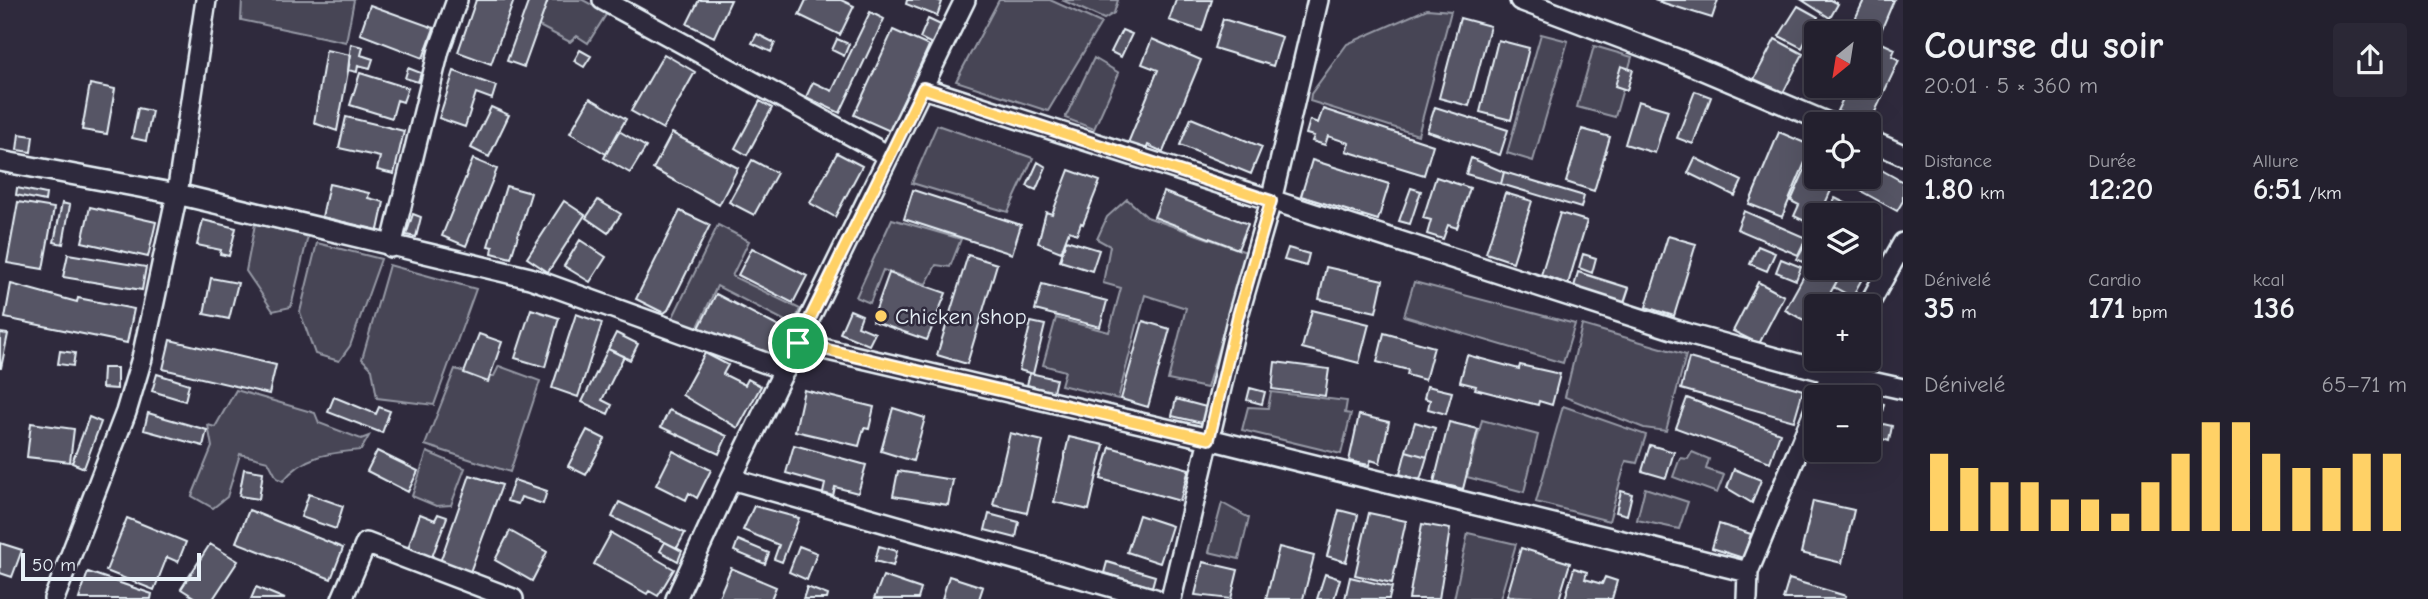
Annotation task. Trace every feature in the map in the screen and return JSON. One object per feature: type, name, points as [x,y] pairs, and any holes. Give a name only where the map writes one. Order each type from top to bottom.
[{"type":"street","points":[[54,599],[127,412],[177,194],[206,0]]},
{"type":"street","points":[[391,247],[439,51],[457,0]]},
{"type":"street","points":[[603,0],[889,156]]},
{"type":"street","points":[[676,599],[730,479],[965,0]]},
{"type":"street","points":[[1171,599],[1238,316],[1271,201],[1318,0]]},
{"type":"street","points":[[1520,0],[1679,60],[1804,113]]},
{"type":"street","points":[[923,88],[1691,335],[1804,359]]},
{"type":"street","points":[[1881,145],[1903,155]]},
{"type":"street","points":[[0,161],[177,194],[530,278],[785,370]]},
{"type":"street","points":[[1875,294],[1903,243]]},
{"type":"street","points":[[798,343],[1209,439],[1748,572]]},
{"type":"street","points":[[1850,371],[1903,389]]},
{"type":"street","points":[[1747,599],[1748,572],[1804,436]]},
{"type":"street","points":[[730,479],[1155,599]]},
{"type":"street","points":[[342,599],[366,543],[513,599]]},
{"type":"shaded area","points":[[242,0],[354,0],[346,42],[241,20]]},
{"type":"shaded area","points":[[547,0],[583,0],[607,13],[588,43],[577,36],[570,42],[537,25]]},
{"type":"shaded area","points":[[999,0],[1050,0],[1101,23],[1048,111],[956,81]]},
{"type":"shaded area","points":[[1062,0],[1118,0],[1114,13],[1104,19]]},
{"type":"shaded area","points":[[1427,9],[1451,11],[1418,135],[1310,101],[1311,94],[1347,44]]},
{"type":"shaded area","points":[[1541,34],[1568,41],[1533,161],[1507,153]]},
{"type":"shaded area","points":[[1594,46],[1632,57],[1615,117],[1577,107]]},
{"type":"shaded area","points":[[1094,58],[1119,73],[1094,129],[1065,118]]},
{"type":"shaded area","points":[[937,125],[1033,158],[1008,212],[912,183]]},
{"type":"shaded area","points":[[1127,199],[1147,217],[1246,252],[1207,388],[1168,380],[1186,308],[1145,295],[1118,399],[1061,385],[1065,371],[1043,365],[1056,318],[1109,332],[1121,288],[1103,283],[1110,246],[1097,239],[1107,217]]},
{"type":"shaded area","points":[[892,219],[961,239],[950,267],[936,265],[926,284],[883,270],[870,303],[856,297]]},
{"type":"shaded area","points":[[255,224],[308,236],[291,307],[273,311],[246,271]]},
{"type":"shaded area","points":[[718,225],[749,241],[732,276],[800,309],[793,325],[717,286],[696,331],[671,321]]},
{"type":"shaded area","points":[[317,243],[381,259],[350,346],[339,361],[315,354],[300,312]]},
{"type":"shaded area","points":[[389,265],[476,289],[434,405],[377,398],[372,369],[362,359]]},
{"type":"shaded area","points":[[1414,282],[1575,324],[1563,363],[1404,316]]},
{"type":"shaded area","points":[[1582,325],[1686,355],[1666,431],[1644,428],[1565,397]]},
{"type":"shaded area","points":[[499,366],[540,381],[510,472],[425,445],[455,369],[478,376],[494,376]]},
{"type":"shaded area","points":[[236,390],[315,413],[319,423],[361,439],[369,436],[361,450],[318,457],[291,472],[283,481],[277,478],[268,461],[240,454],[227,497],[213,508],[192,496],[212,447],[208,425],[215,427]]},
{"type":"shaded area","points":[[1271,392],[1347,401],[1345,413],[1351,414],[1341,454],[1242,430],[1248,407],[1268,408]]},
{"type":"shaded area","points":[[1563,406],[1646,435],[1637,463],[1626,461],[1609,521],[1536,502]]},
{"type":"shaded area","points":[[1482,420],[1538,435],[1524,492],[1467,477]]},
{"type":"shaded area","points":[[427,452],[465,468],[451,505],[436,506],[412,496]]},
{"type":"shaded area","points":[[1692,452],[1709,459],[1706,469],[1724,475],[1717,493],[1673,477],[1680,458],[1688,459]]},
{"type":"shaded area","points":[[1645,488],[1688,502],[1679,529],[1637,520]]},
{"type":"shaded area","points":[[1222,503],[1249,518],[1239,559],[1209,552]]},
{"type":"shaded area","points":[[1468,533],[1516,544],[1500,599],[1454,599]]},
{"type":"building","points":[[476,0],[514,0],[491,64],[458,52]]},
{"type":"building","points":[[529,0],[548,0],[524,67],[507,61]]},
{"type":"building","points":[[699,0],[731,0],[714,37],[687,24]]},
{"type":"building","points":[[806,0],[841,0],[854,6],[840,35],[799,15]]},
{"type":"building","points":[[907,0],[942,2],[937,16],[906,4]]},
{"type":"building","points":[[1176,0],[1212,0],[1202,31],[1169,20]]},
{"type":"building","points":[[1654,0],[1718,0],[1712,18]]},
{"type":"building","points":[[1802,0],[1830,0],[1838,4],[1830,18]]},
{"type":"building","points":[[1864,0],[1894,0],[1881,31],[1881,21],[1855,19]]},
{"type":"building","points":[[370,5],[434,28],[423,58],[360,34]]},
{"type":"building","points":[[1798,6],[1818,17],[1816,21],[1804,21],[1802,48],[1779,36]]},
{"type":"building","points":[[870,12],[884,19],[840,113],[806,97],[813,82],[832,91]]},
{"type":"building","points":[[1460,18],[1490,26],[1469,106],[1439,98]]},
{"type":"building","points":[[928,19],[943,26],[934,45],[920,38]]},
{"type":"building","points":[[1223,19],[1282,37],[1273,66],[1214,48]]},
{"type":"building","points":[[893,30],[929,46],[890,131],[854,115]]},
{"type":"building","points":[[1122,30],[1132,34],[1121,57],[1111,52]]},
{"type":"building","points":[[757,34],[775,43],[771,52],[752,43]]},
{"type":"building","points":[[837,39],[849,44],[844,56],[832,50]]},
{"type":"building","points":[[1152,39],[1201,60],[1163,152],[1148,145],[1146,150],[1128,143],[1158,70],[1142,64]]},
{"type":"building","points":[[1775,39],[1803,54],[1783,93],[1754,79]]},
{"type":"building","points":[[1498,40],[1529,48],[1511,120],[1480,112]]},
{"type":"building","points":[[1881,43],[1895,49],[1892,56],[1899,60],[1875,112],[1837,111],[1843,98],[1881,98]]},
{"type":"building","points":[[351,44],[363,47],[361,55],[373,59],[370,68],[358,65],[357,72],[348,70]]},
{"type":"building","points":[[326,50],[351,55],[337,131],[314,123]]},
{"type":"building","points":[[580,50],[591,56],[584,67],[574,61]]},
{"type":"building","points":[[664,54],[695,72],[663,129],[631,111]]},
{"type":"building","points":[[1621,66],[1633,70],[1627,90],[1615,86]]},
{"type":"building","points":[[408,68],[421,73],[418,82],[405,78]]},
{"type":"building","points":[[454,71],[496,86],[492,99],[476,93],[465,127],[439,118]]},
{"type":"building","points":[[360,73],[408,88],[403,102],[397,100],[392,118],[350,105]]},
{"type":"building","points":[[90,84],[115,89],[107,134],[82,130]]},
{"type":"building","points":[[1695,91],[1711,97],[1693,144],[1677,138]]},
{"type":"building","points":[[590,98],[626,119],[606,154],[570,133]]},
{"type":"building","points":[[760,101],[772,108],[747,155],[735,148]]},
{"type":"building","points":[[1638,101],[1668,110],[1655,153],[1625,144]]},
{"type":"building","points":[[491,107],[509,115],[489,157],[471,148]]},
{"type":"building","points":[[1435,107],[1508,130],[1500,155],[1427,131]]},
{"type":"building","points":[[138,108],[152,111],[146,141],[132,138]]},
{"type":"building","points":[[1323,109],[1433,145],[1424,175],[1346,151],[1349,143],[1328,136],[1325,145],[1312,141],[1314,136],[1306,134],[1310,120],[1318,123]]},
{"type":"building","points":[[346,117],[404,131],[394,174],[377,170],[380,157],[339,148]]},
{"type":"building","points":[[1191,118],[1262,147],[1251,174],[1180,145]]},
{"type":"building","points":[[1582,129],[1610,137],[1594,191],[1566,182]]},
{"type":"building","points":[[619,131],[646,147],[630,173],[604,158]]},
{"type":"building","points":[[1779,132],[1804,143],[1804,165],[1782,217],[1749,204]]},
{"type":"building","points":[[672,133],[738,168],[719,205],[653,169]]},
{"type":"building","points":[[19,134],[33,136],[31,152],[17,150]]},
{"type":"building","points":[[837,153],[862,166],[835,217],[810,203]]},
{"type":"building","points":[[1471,158],[1504,172],[1501,184],[1466,174]]},
{"type":"building","points":[[1695,158],[1742,181],[1735,196],[1688,173]]},
{"type":"building","points":[[473,159],[497,169],[466,246],[442,236]]},
{"type":"building","points":[[752,160],[777,173],[754,215],[729,202]]},
{"type":"building","points":[[1312,160],[1389,184],[1378,220],[1301,196]]},
{"type":"building","points":[[1038,162],[1046,167],[1036,190],[1027,186]]},
{"type":"building","points":[[1069,170],[1100,181],[1083,224],[1081,223],[1077,234],[1069,231],[1061,252],[1038,243],[1046,212],[1052,214]]},
{"type":"building","points":[[1881,170],[1903,182],[1903,201],[1897,211],[1857,189],[1881,189]]},
{"type":"building","points":[[1804,171],[1804,189],[1832,189],[1825,203],[1804,203],[1804,221],[1794,216],[1799,205],[1791,201]]},
{"type":"building","points":[[1504,172],[1584,196],[1581,208],[1501,184]]},
{"type":"building","points":[[1436,177],[1470,188],[1457,228],[1448,225],[1443,239],[1427,234],[1431,220],[1423,218]]},
{"type":"building","points":[[329,184],[369,193],[368,198],[384,202],[378,230],[322,217]]},
{"type":"building","points":[[506,186],[531,193],[511,258],[492,253],[493,247],[488,246]]},
{"type":"building","points":[[17,188],[46,194],[45,201],[16,195]]},
{"type":"building","points":[[1411,188],[1421,191],[1410,224],[1399,221]]},
{"type":"building","points":[[913,190],[1021,225],[1012,254],[904,219]]},
{"type":"building","points":[[1164,192],[1248,224],[1238,249],[1154,217]]},
{"type":"building","points":[[1505,193],[1532,201],[1513,262],[1486,253]]},
{"type":"building","points":[[1835,198],[1845,203],[1832,203]]},
{"type":"building","points":[[598,200],[621,214],[608,233],[586,218]]},
{"type":"building","points":[[564,201],[585,215],[548,272],[527,258]]},
{"type":"building","points":[[18,202],[54,208],[43,269],[7,263]]},
{"type":"building","points":[[62,203],[70,205],[63,244],[54,242]]},
{"type":"building","points":[[90,207],[156,222],[148,257],[82,242]]},
{"type":"building","points":[[680,211],[710,225],[668,310],[664,313],[636,299]]},
{"type":"building","points":[[1744,211],[1804,237],[1804,242],[1798,255],[1737,229]]},
{"type":"building","points":[[1560,213],[1587,221],[1568,284],[1541,275]]},
{"type":"building","points":[[413,214],[421,217],[416,237],[406,235]]},
{"type":"building","points":[[203,220],[236,228],[229,256],[220,254],[221,250],[197,245]]},
{"type":"building","points":[[1668,236],[1696,244],[1674,316],[1646,307]]},
{"type":"building","points":[[580,240],[606,257],[590,282],[564,266]]},
{"type":"building","points":[[1066,240],[1099,250],[1092,271],[1060,261]]},
{"type":"building","points":[[1758,246],[1775,253],[1767,271],[1750,264]]},
{"type":"building","points":[[1804,247],[1804,263],[1797,259]]},
{"type":"building","points":[[752,248],[807,276],[793,303],[738,275]]},
{"type":"building","points":[[1288,248],[1309,254],[1306,266],[1284,260]]},
{"type":"building","points":[[68,254],[146,267],[142,290],[63,277]]},
{"type":"building","points":[[1583,254],[1596,258],[1592,273],[1579,268]]},
{"type":"building","points":[[968,255],[997,264],[967,364],[937,355]]},
{"type":"building","points":[[1781,259],[1801,267],[1796,280],[1776,272]]},
{"type":"building","points":[[1326,267],[1383,280],[1376,312],[1319,299]]},
{"type":"building","points":[[1578,272],[1629,288],[1624,303],[1574,287]]},
{"type":"building","points":[[889,273],[946,293],[927,340],[872,321]]},
{"type":"building","points":[[1804,276],[1804,280],[1837,280],[1830,294],[1804,294],[1804,320],[1785,310]]},
{"type":"building","points":[[211,278],[238,283],[229,319],[204,314]]},
{"type":"building","points":[[1838,280],[1861,280],[1854,294],[1847,294],[1834,287]]},
{"type":"building","points":[[1758,282],[1784,296],[1759,344],[1733,331]]},
{"type":"building","points":[[11,284],[77,302],[78,298],[134,309],[127,343],[5,318]]},
{"type":"building","points":[[1042,284],[1107,301],[1100,327],[1035,310]]},
{"type":"building","points":[[716,294],[785,330],[779,341],[784,344],[777,358],[760,350],[756,358],[699,328]]},
{"type":"building","points":[[531,309],[559,318],[545,367],[515,358]]},
{"type":"building","points":[[850,310],[862,315],[858,326],[875,333],[869,345],[840,333]]},
{"type":"building","points":[[1312,310],[1369,324],[1359,363],[1302,348]]},
{"type":"building","points":[[576,314],[602,323],[578,397],[552,388]]},
{"type":"building","points":[[1143,321],[1170,329],[1148,407],[1121,399]]},
{"type":"building","points":[[1031,322],[1045,325],[1033,374],[1019,370]]},
{"type":"building","points":[[0,333],[8,334],[1,368],[0,368]]},
{"type":"building","points":[[616,333],[638,344],[630,360],[608,349]]},
{"type":"building","points":[[1384,333],[1434,347],[1425,380],[1407,375],[1408,370],[1377,362]]},
{"type":"building","points":[[479,334],[502,342],[488,382],[464,373]]},
{"type":"building","points":[[170,340],[276,365],[269,394],[163,369]]},
{"type":"building","points":[[608,349],[624,356],[602,400],[612,405],[608,414],[582,402]]},
{"type":"building","points":[[60,351],[75,353],[73,366],[58,364]]},
{"type":"building","points":[[705,353],[728,365],[723,374],[745,385],[748,379],[761,386],[738,428],[682,395]]},
{"type":"building","points":[[1467,355],[1519,369],[1520,365],[1560,374],[1552,405],[1539,401],[1538,405],[1475,389],[1476,386],[1460,382]]},
{"type":"building","points":[[1689,358],[1803,390],[1794,421],[1681,389]]},
{"type":"building","points":[[1275,362],[1329,369],[1325,396],[1272,389]]},
{"type":"building","points":[[103,368],[117,368],[117,389],[102,388]]},
{"type":"building","points":[[1030,373],[1056,379],[1053,392],[1027,385]]},
{"type":"building","points":[[157,374],[189,384],[185,401],[152,391]]},
{"type":"building","points":[[1427,386],[1452,392],[1446,414],[1428,409],[1430,400],[1424,398]]},
{"type":"building","points":[[1250,388],[1265,392],[1262,404],[1247,400]]},
{"type":"building","points":[[804,390],[874,407],[869,429],[864,428],[859,446],[795,431]]},
{"type":"building","points":[[334,397],[376,414],[379,407],[390,411],[382,433],[328,412]]},
{"type":"building","points":[[1687,398],[1780,433],[1770,462],[1676,428]]},
{"type":"building","points":[[1176,399],[1206,407],[1202,423],[1172,416]]},
{"type":"building","points":[[893,408],[925,418],[913,461],[881,451]]},
{"type":"building","points":[[669,410],[727,436],[719,454],[661,427]]},
{"type":"building","points":[[148,413],[207,430],[203,446],[144,430]]},
{"type":"building","points":[[1359,415],[1389,422],[1380,463],[1371,460],[1369,465],[1349,461]]},
{"type":"building","points":[[89,417],[101,422],[84,468],[72,463]]},
{"type":"building","points":[[1415,422],[1435,428],[1427,457],[1406,451]]},
{"type":"building","points":[[1449,422],[1478,429],[1463,489],[1434,482]]},
{"type":"building","points":[[31,423],[74,429],[70,462],[27,457]]},
{"type":"building","points":[[1881,423],[1892,426],[1889,441],[1881,439]]},
{"type":"building","points":[[587,430],[605,439],[586,475],[568,466]]},
{"type":"building","points":[[1010,433],[1043,441],[1027,513],[993,505]]},
{"type":"building","points":[[1069,437],[1104,445],[1089,510],[1054,502]]},
{"type":"building","points":[[794,445],[866,465],[858,493],[835,487],[833,496],[823,493],[825,484],[786,473]]},
{"type":"building","points":[[1650,445],[1674,452],[1666,478],[1642,471]]},
{"type":"building","points":[[1110,447],[1189,469],[1180,501],[1101,479]]},
{"type":"building","points":[[377,451],[418,471],[408,492],[367,471]]},
{"type":"building","points":[[673,451],[711,470],[697,498],[689,493],[686,500],[656,485]]},
{"type":"building","points":[[1406,451],[1427,457],[1420,480],[1400,474]]},
{"type":"building","points":[[244,469],[263,472],[259,499],[239,496]]},
{"type":"building","points":[[1734,469],[1761,480],[1752,503],[1727,488]]},
{"type":"building","points":[[898,471],[953,480],[948,505],[893,496]]},
{"type":"building","points":[[470,475],[502,485],[470,572],[440,562]]},
{"type":"building","points":[[514,480],[547,491],[543,504],[521,497],[518,504],[507,501]]},
{"type":"building","points":[[1621,491],[1632,494],[1627,515],[1616,512]]},
{"type":"building","points":[[309,494],[343,506],[336,529],[301,517]]},
{"type":"building","points":[[1813,501],[1854,510],[1842,563],[1801,553]]},
{"type":"building","points":[[619,502],[685,533],[677,548],[612,517]]},
{"type":"building","points":[[754,506],[799,518],[782,562],[774,559],[779,545],[743,530]]},
{"type":"building","points":[[249,510],[343,548],[331,579],[236,542]]},
{"type":"building","points":[[1339,510],[1358,515],[1346,562],[1327,556]]},
{"type":"building","points":[[1369,513],[1406,521],[1392,583],[1355,575]]},
{"type":"building","points":[[420,514],[435,520],[438,514],[447,517],[432,557],[408,548]]},
{"type":"building","points":[[989,514],[1019,522],[1016,538],[985,530]]},
{"type":"building","points":[[1139,515],[1172,526],[1160,563],[1127,552]]},
{"type":"building","points":[[127,518],[186,542],[178,562],[167,557],[154,590],[106,571]]},
{"type":"building","points":[[1422,524],[1450,529],[1439,599],[1409,599]]},
{"type":"building","points":[[1719,524],[1751,534],[1743,558],[1712,548]]},
{"type":"building","points":[[510,531],[547,552],[532,581],[495,560]]},
{"type":"building","points":[[611,533],[674,569],[658,596],[649,591],[647,594],[594,564]]},
{"type":"building","points":[[738,540],[769,553],[765,564],[734,551]]},
{"type":"building","points":[[665,542],[682,551],[678,561],[660,551]]},
{"type":"building","points":[[0,543],[22,550],[12,577],[0,573]]},
{"type":"building","points":[[210,544],[238,561],[213,599],[197,599],[181,589]]},
{"type":"building","points":[[799,546],[817,553],[807,580],[789,572]]},
{"type":"building","points":[[879,546],[897,551],[893,566],[875,561]]},
{"type":"building","points":[[1279,547],[1314,556],[1303,599],[1266,599]]},
{"type":"building","points":[[1521,548],[1570,563],[1559,599],[1507,596]]},
{"type":"building","points":[[1107,562],[1155,576],[1152,587],[1104,573]]},
{"type":"building","points":[[1203,562],[1238,570],[1231,599],[1195,595]]},
{"type":"building","points":[[731,568],[776,587],[771,599],[718,599]]},
{"type":"building","points":[[1574,568],[1587,572],[1585,579],[1602,584],[1605,577],[1617,581],[1612,599],[1565,599]]},
{"type":"building","points":[[88,572],[152,594],[151,599],[79,599]]},
{"type":"building","points":[[1325,574],[1340,579],[1334,599],[1317,599]]},
{"type":"building","points":[[883,576],[921,589],[918,599],[874,599]]},
{"type":"building","points":[[949,576],[983,587],[979,599],[942,599]]},
{"type":"building","points":[[1350,577],[1392,587],[1389,599],[1345,599]]},
{"type":"building","points":[[1789,579],[1846,596],[1845,599],[1783,599]]},
{"type":"building","points":[[256,587],[285,599],[251,599]]},
{"type":"building","points":[[807,587],[828,595],[827,599],[803,599]]},
{"type":"place","name":"Chicken shop","points":[[881,316]]},
{"type":"route","points":[[923,88],[1271,201],[1238,316],[1209,439],[798,343],[923,88]]}]
